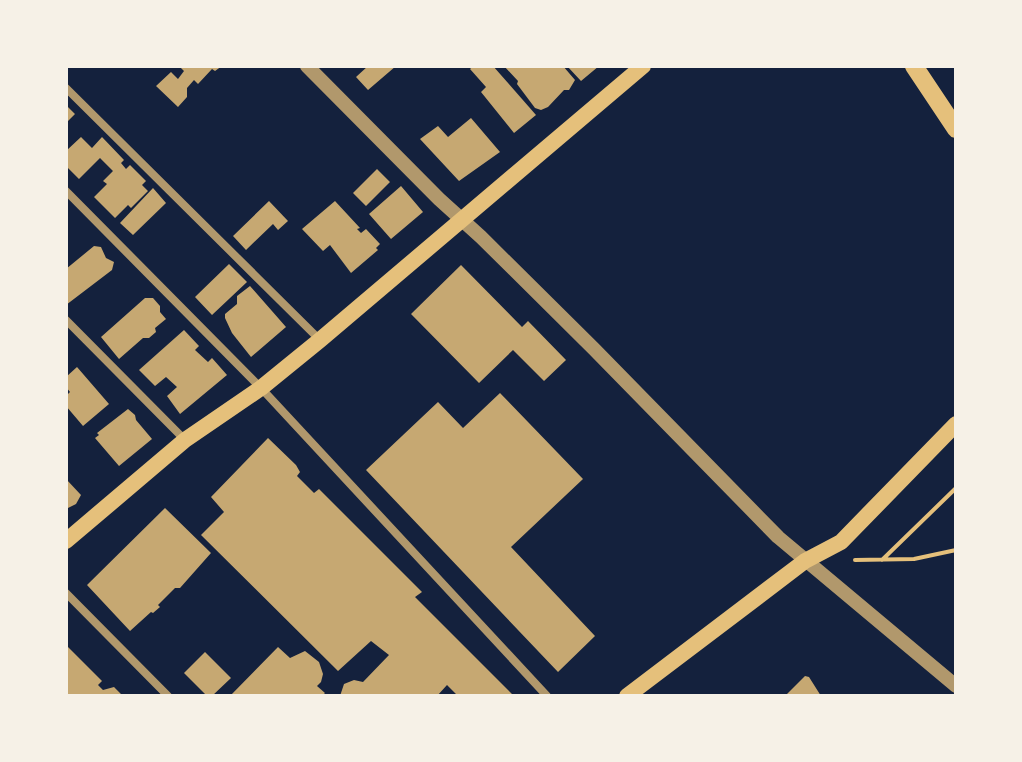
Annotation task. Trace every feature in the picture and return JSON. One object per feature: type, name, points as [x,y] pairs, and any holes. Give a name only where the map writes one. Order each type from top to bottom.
[{"type":"main road","points":[[66,541],[185,440],[261,388],[320,340],[643,66]]},
{"type":"main road","points":[[914,66],[956,129]]},
{"type":"main road","points":[[627,696],[805,561],[841,542],[956,424]]},
{"type":"street","points":[[307,66],[805,561],[956,686]]},
{"type":"street","points":[[66,88],[320,340]]},
{"type":"street","points":[[66,191],[261,388],[547,696]]},
{"type":"street","points":[[66,320],[185,440]]},
{"type":"street","points":[[66,593],[168,696]]},
{"type":"path","points":[[882,560],[956,488]]},
{"type":"path","points":[[855,560],[914,559],[956,550]]},
{"type":"building","points":[[179,66],[222,66],[215,71],[212,69],[198,84],[194,80],[187,88],[187,97],[178,107],[156,86],[171,72],[178,79],[184,71]]},
{"type":"building","points":[[368,66],[396,66],[368,90],[356,77]]},
{"type":"building","points":[[473,66],[493,66],[536,115],[514,133],[481,92],[486,87],[470,69]]},
{"type":"building","points":[[504,66],[563,66],[575,80],[569,90],[564,90],[541,110],[535,108]]},
{"type":"building","points":[[567,66],[599,66],[581,81]]},
{"type":"building","points":[[66,105],[75,114],[66,123]]},
{"type":"building","points":[[471,118],[500,152],[459,181],[420,139],[438,126],[448,137]]},
{"type":"building","points":[[81,137],[92,148],[102,137],[124,160],[121,163],[126,169],[130,165],[146,181],[142,185],[148,191],[115,218],[94,197],[107,184],[103,181],[113,171],[100,158],[79,179],[66,166],[66,151]]},
{"type":"building","points":[[377,169],[390,182],[366,206],[353,193]]},
{"type":"building","points":[[401,186],[423,212],[391,239],[369,214]]},
{"type":"building","points":[[153,188],[166,203],[133,235],[120,223]]},
{"type":"building","points":[[269,201],[288,221],[278,230],[273,224],[246,250],[233,236]]},
{"type":"building","points":[[335,201],[361,233],[366,229],[380,244],[376,248],[378,250],[351,273],[330,245],[323,251],[302,229]]},
{"type":"building","points":[[94,246],[101,247],[106,258],[114,262],[112,270],[66,305],[66,269]]},
{"type":"building","points":[[229,264],[247,282],[212,315],[195,297]]},
{"type":"building","points":[[461,265],[522,327],[528,321],[566,360],[544,381],[513,350],[479,383],[411,314]]},
{"type":"building","points":[[250,286],[286,327],[251,357],[232,333],[225,318],[225,314],[237,304],[237,296]]},
{"type":"building","points":[[145,298],[153,298],[166,319],[149,338],[143,338],[119,359],[101,337]]},
{"type":"building","points":[[184,330],[199,346],[195,350],[208,362],[212,358],[227,375],[180,414],[167,396],[177,387],[166,377],[155,386],[139,370]]},
{"type":"building","points":[[77,367],[109,404],[83,426],[66,406],[66,396],[70,392],[66,387],[66,377]]},
{"type":"building","points":[[500,393],[583,479],[511,547],[595,636],[558,672],[366,470],[438,402],[463,428]]},
{"type":"building","points":[[128,409],[152,439],[119,466],[95,438],[99,435],[97,433]]},
{"type":"building","points":[[268,438],[296,465],[300,472],[297,476],[314,493],[319,489],[422,592],[415,597],[514,696],[458,696],[447,685],[437,696],[340,696],[344,684],[354,680],[363,682],[389,655],[371,641],[338,671],[201,535],[224,512],[211,497]]},
{"type":"building","points":[[66,479],[81,495],[76,504],[66,509]]},
{"type":"building","points":[[165,508],[211,553],[180,588],[175,588],[158,605],[160,607],[130,631],[87,585]]},
{"type":"building","points":[[66,645],[102,681],[98,685],[103,690],[114,687],[123,696],[66,696]]},
{"type":"building","points":[[278,647],[290,658],[305,651],[319,662],[323,674],[317,686],[325,693],[322,696],[230,696]]},
{"type":"building","points":[[205,652],[231,678],[212,696],[207,696],[184,673]]},
{"type":"building","points":[[805,676],[809,677],[821,696],[785,696]]}]
